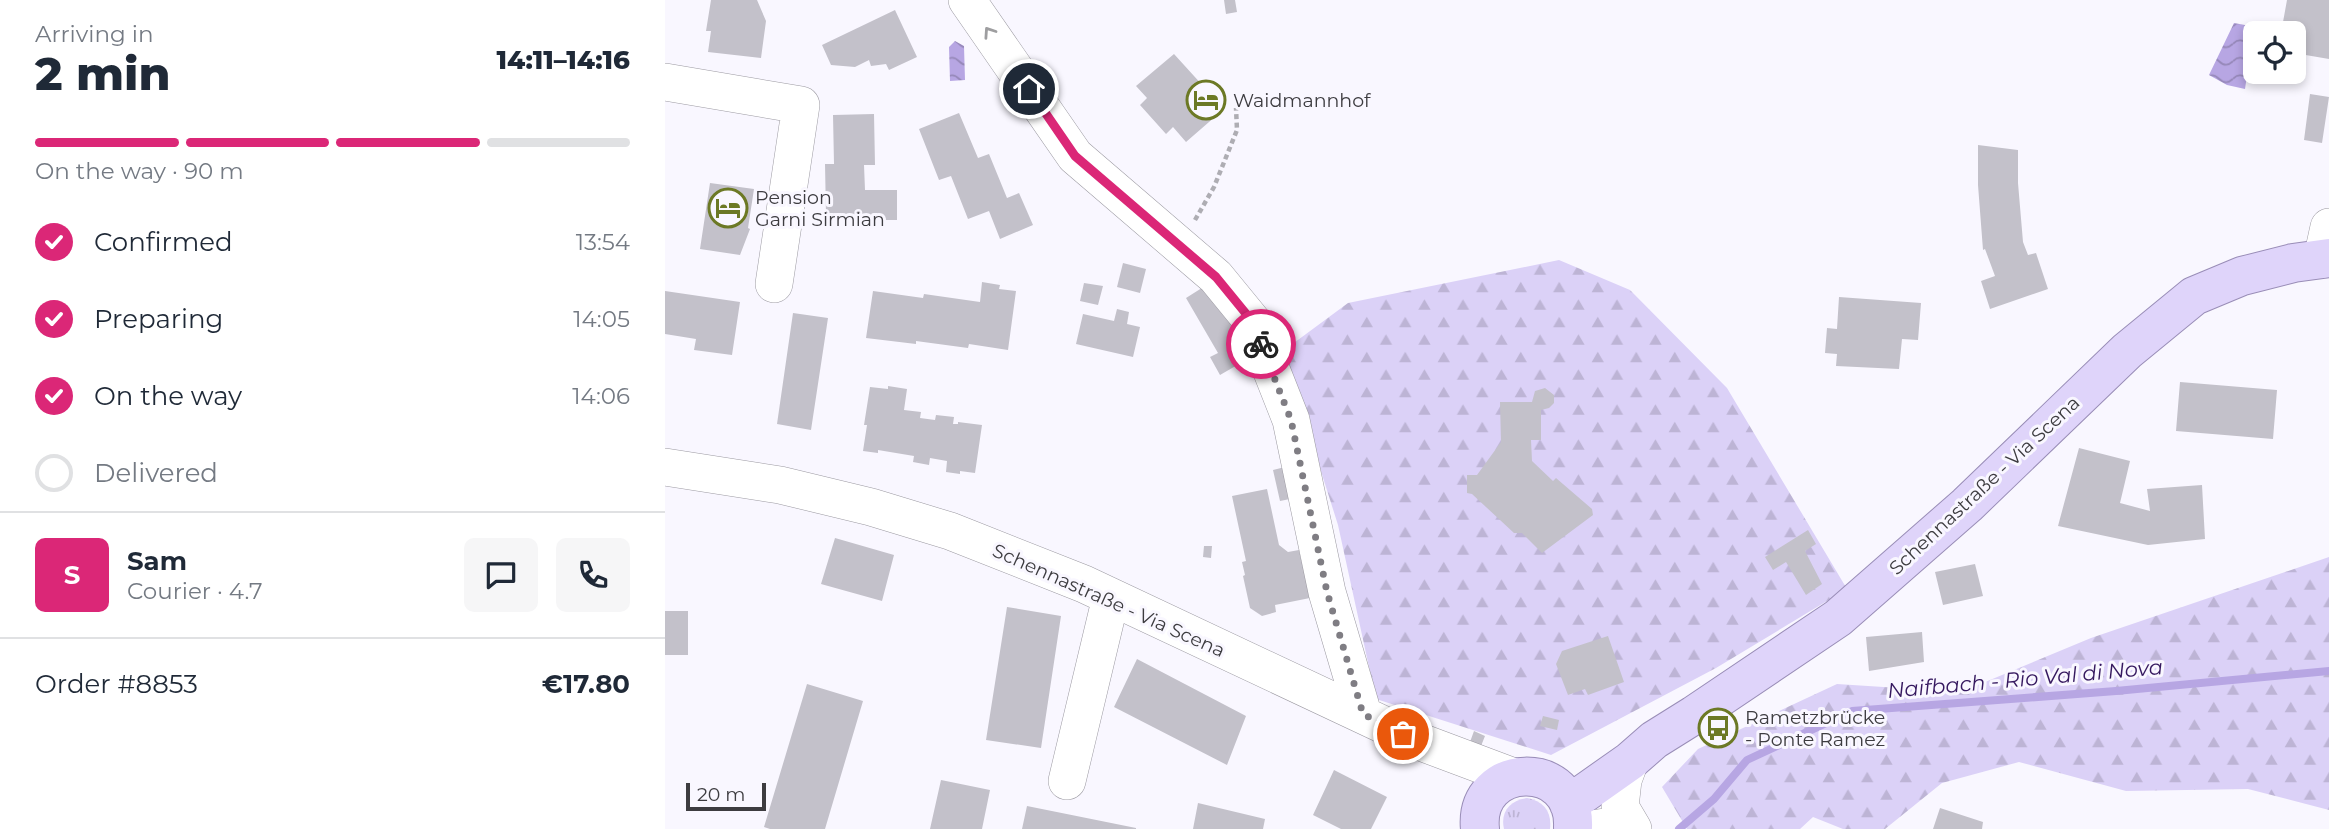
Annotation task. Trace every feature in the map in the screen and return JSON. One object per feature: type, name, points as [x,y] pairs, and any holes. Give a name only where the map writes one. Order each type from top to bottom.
[{"type":"main road","name":"Schennastraße - Via Scena","points":[[1583,810],[1642,750],[1838,618],[1967,505],[2127,351],[2194,296],[2242,276],[2293,262],[2327,248]]},
{"type":"main road","points":[[1480,822],[1484,802],[1501,782],[1583,810]]},
{"type":"street","points":[[967,0],[1075,156],[1216,277],[1252,321],[1291,420],[1327,592],[1363,714]]},
{"type":"street","points":[[665,82],[801,105],[774,284]]},
{"type":"street","name":"Schennastraße - Via Scena","points":[[665,467],[780,485],[870,506],[950,531],[1111,597],[1418,741],[1583,810]]},
{"type":"street","points":[[1067,781],[1111,597]]},
{"type":"street","name":"Schennastraße - Via Scena","points":[[1418,741],[1471,792],[1480,822]]},
{"type":"street","points":[[1583,810],[1623,780],[1642,750]]},
{"type":"path","points":[[1180,245],[1214,187],[1237,130],[1236,108]]},
{"type":"green space","points":[[1559,260],[1630,290],[1727,388],[1847,589],[1716,668],[1551,755],[1376,699],[1338,525],[1283,351],[1348,303]]},
{"type":"green space","points":[[2329,557],[2329,810],[2248,789],[2126,791],[2019,762],[1942,783],[1885,829],[1843,829],[1813,817],[1800,829],[1687,829],[1662,787],[1698,749],[1837,684],[1961,692],[2091,638]]},
{"type":"green space","points":[[1527,798],[1546,808],[1550,817],[1550,829],[1504,829],[1505,812],[1511,804]]},
{"type":"water","points":[[2234,23],[2243,25],[2245,89],[2227,85],[2209,75]]},
{"type":"water","points":[[955,41],[964,46],[965,80],[950,81],[949,47]]},
{"type":"building","points":[[711,0],[757,0],[766,21],[761,58],[708,52],[711,31],[706,31]]},
{"type":"building","points":[[1224,0],[1235,0],[1237,12],[1226,14]]},
{"type":"building","points":[[2287,0],[2329,0],[2329,59],[2306,55],[2306,21],[2283,21]]},
{"type":"building","points":[[895,10],[917,57],[889,70],[886,64],[871,66],[869,60],[855,67],[831,65],[822,45]]},
{"type":"building","points":[[1174,54],[1224,109],[1186,142],[1173,127],[1166,134],[1140,105],[1147,98],[1136,86]]},
{"type":"building","points":[[2310,94],[2329,97],[2322,143],[2304,140]]},
{"type":"building","points":[[959,113],[978,158],[989,154],[1007,198],[1019,193],[1033,225],[1000,239],[989,211],[968,219],[951,176],[939,180],[919,129]]},
{"type":"building","points":[[874,114],[875,165],[864,165],[865,190],[897,190],[897,220],[865,220],[865,214],[826,215],[825,164],[834,164],[833,115]]},
{"type":"building","points":[[1978,145],[2018,150],[2023,242],[2028,255],[2036,253],[2048,289],[1990,309],[1981,281],[1995,276],[1985,249],[1983,250]]},
{"type":"building","name":"Pension Garni Sirmian","points":[[710,183],[754,189],[750,229],[740,255],[700,249]]},
{"type":"building","points":[[1123,263],[1146,269],[1140,293],[1117,287]]},
{"type":"building","points":[[982,282],[1000,285],[999,289],[1016,291],[1008,350],[969,344],[968,348],[866,338],[873,291],[923,298],[924,294],[980,302]]},
{"type":"building","points":[[1084,283],[1103,286],[1098,305],[1080,301]]},
{"type":"building","points":[[1205,286],[1251,350],[1236,359],[1239,364],[1220,375],[1210,357],[1218,353],[1186,298]]},
{"type":"building","points":[[665,291],[740,302],[732,355],[694,350],[696,339],[665,334]]},
{"type":"building","points":[[1839,297],[1921,303],[1918,340],[1902,339],[1899,369],[1836,366],[1837,354],[1825,353],[1827,328],[1837,329]]},
{"type":"building","points":[[1117,309],[1129,312],[1127,324],[1140,327],[1133,357],[1076,344],[1083,314],[1114,321]]},
{"type":"building","points":[[793,313],[828,318],[811,430],[777,424]]},
{"type":"building","points":[[2180,382],[2277,390],[2273,439],[2176,431]]},
{"type":"building","points":[[888,386],[907,389],[904,410],[921,412],[920,418],[935,420],[936,415],[954,417],[953,424],[958,422],[982,425],[975,473],[946,472],[947,461],[930,458],[929,465],[913,462],[914,456],[878,450],[878,453],[863,451],[870,387],[888,389]]},
{"type":"building","points":[[1545,388],[1554,395],[1554,403],[1541,410],[1541,440],[1531,440],[1532,461],[1553,481],[1556,478],[1592,509],[1593,515],[1542,553],[1522,533],[1514,533],[1472,494],[1467,493],[1467,475],[1477,475],[1501,442],[1500,402],[1532,402],[1535,391]]},
{"type":"building","points":[[2079,448],[2130,461],[2120,503],[2150,511],[2147,489],[2202,485],[2205,539],[2148,545],[2058,526]]},
{"type":"building","points":[[1293,465],[1300,497],[1280,501],[1273,470]]},
{"type":"building","points":[[1267,489],[1279,545],[1288,552],[1299,550],[1310,598],[1275,605],[1276,612],[1262,616],[1250,608],[1243,576],[1242,562],[1246,561],[1232,496]]},
{"type":"building","points":[[1808,530],[1816,544],[1805,551],[1822,584],[1806,595],[1786,562],[1773,570],[1765,557]]},
{"type":"building","points":[[835,538],[894,555],[882,601],[821,584]]},
{"type":"building","points":[[1204,546],[1212,546],[1211,558],[1203,557]]},
{"type":"building","points":[[1975,564],[1983,596],[1943,605],[1935,572]]},
{"type":"building","points":[[1007,607],[1061,616],[1041,748],[986,740]]},
{"type":"building","points":[[665,611],[688,611],[688,655],[665,655]]},
{"type":"building","points":[[1922,632],[1924,662],[1869,671],[1866,637]]},
{"type":"building","points":[[1608,636],[1624,682],[1588,695],[1585,689],[1568,695],[1556,664],[1562,651]]},
{"type":"building","points":[[1137,659],[1246,716],[1227,765],[1114,707]]},
{"type":"building","points":[[807,684],[863,701],[825,829],[770,829],[764,827]]},
{"type":"building","points":[[1543,716],[1559,720],[1557,730],[1540,726]]},
{"type":"building","points":[[1474,731],[1485,736],[1481,746],[1470,742]]},
{"type":"building","points":[[1334,770],[1387,797],[1371,829],[1341,829],[1313,815]]},
{"type":"building","points":[[941,780],[990,790],[982,829],[930,829]]},
{"type":"building","points":[[1198,803],[1265,819],[1263,829],[1193,829]]},
{"type":"building","points":[[1027,806],[1136,828],[1136,829],[1022,829]]},
{"type":"building","points":[[1940,808],[1983,822],[1982,829],[1933,829]]},
{"type":"waterway","name":"Naifbach - Rio Val di Nova","points":[[1679,829],[1714,799],[1747,760],[1852,711],[2116,691],[2329,671]]},
{"type":"way so far","points":[[1261,344],[1291,420],[1327,592],[1363,714],[1403,734]]},
{"type":"place","name":"Waidmannhof","points":[[1206,100]]},
{"type":"place","name":"Pension Garni Sirmian","points":[[728,208]]},
{"type":"place","name":"Rametzbrücke - Ponte Ramez","points":[[1718,728]]},
{"type":"route","points":[[1029,89],[1075,156],[1216,277],[1252,321],[1261,344]]}]
